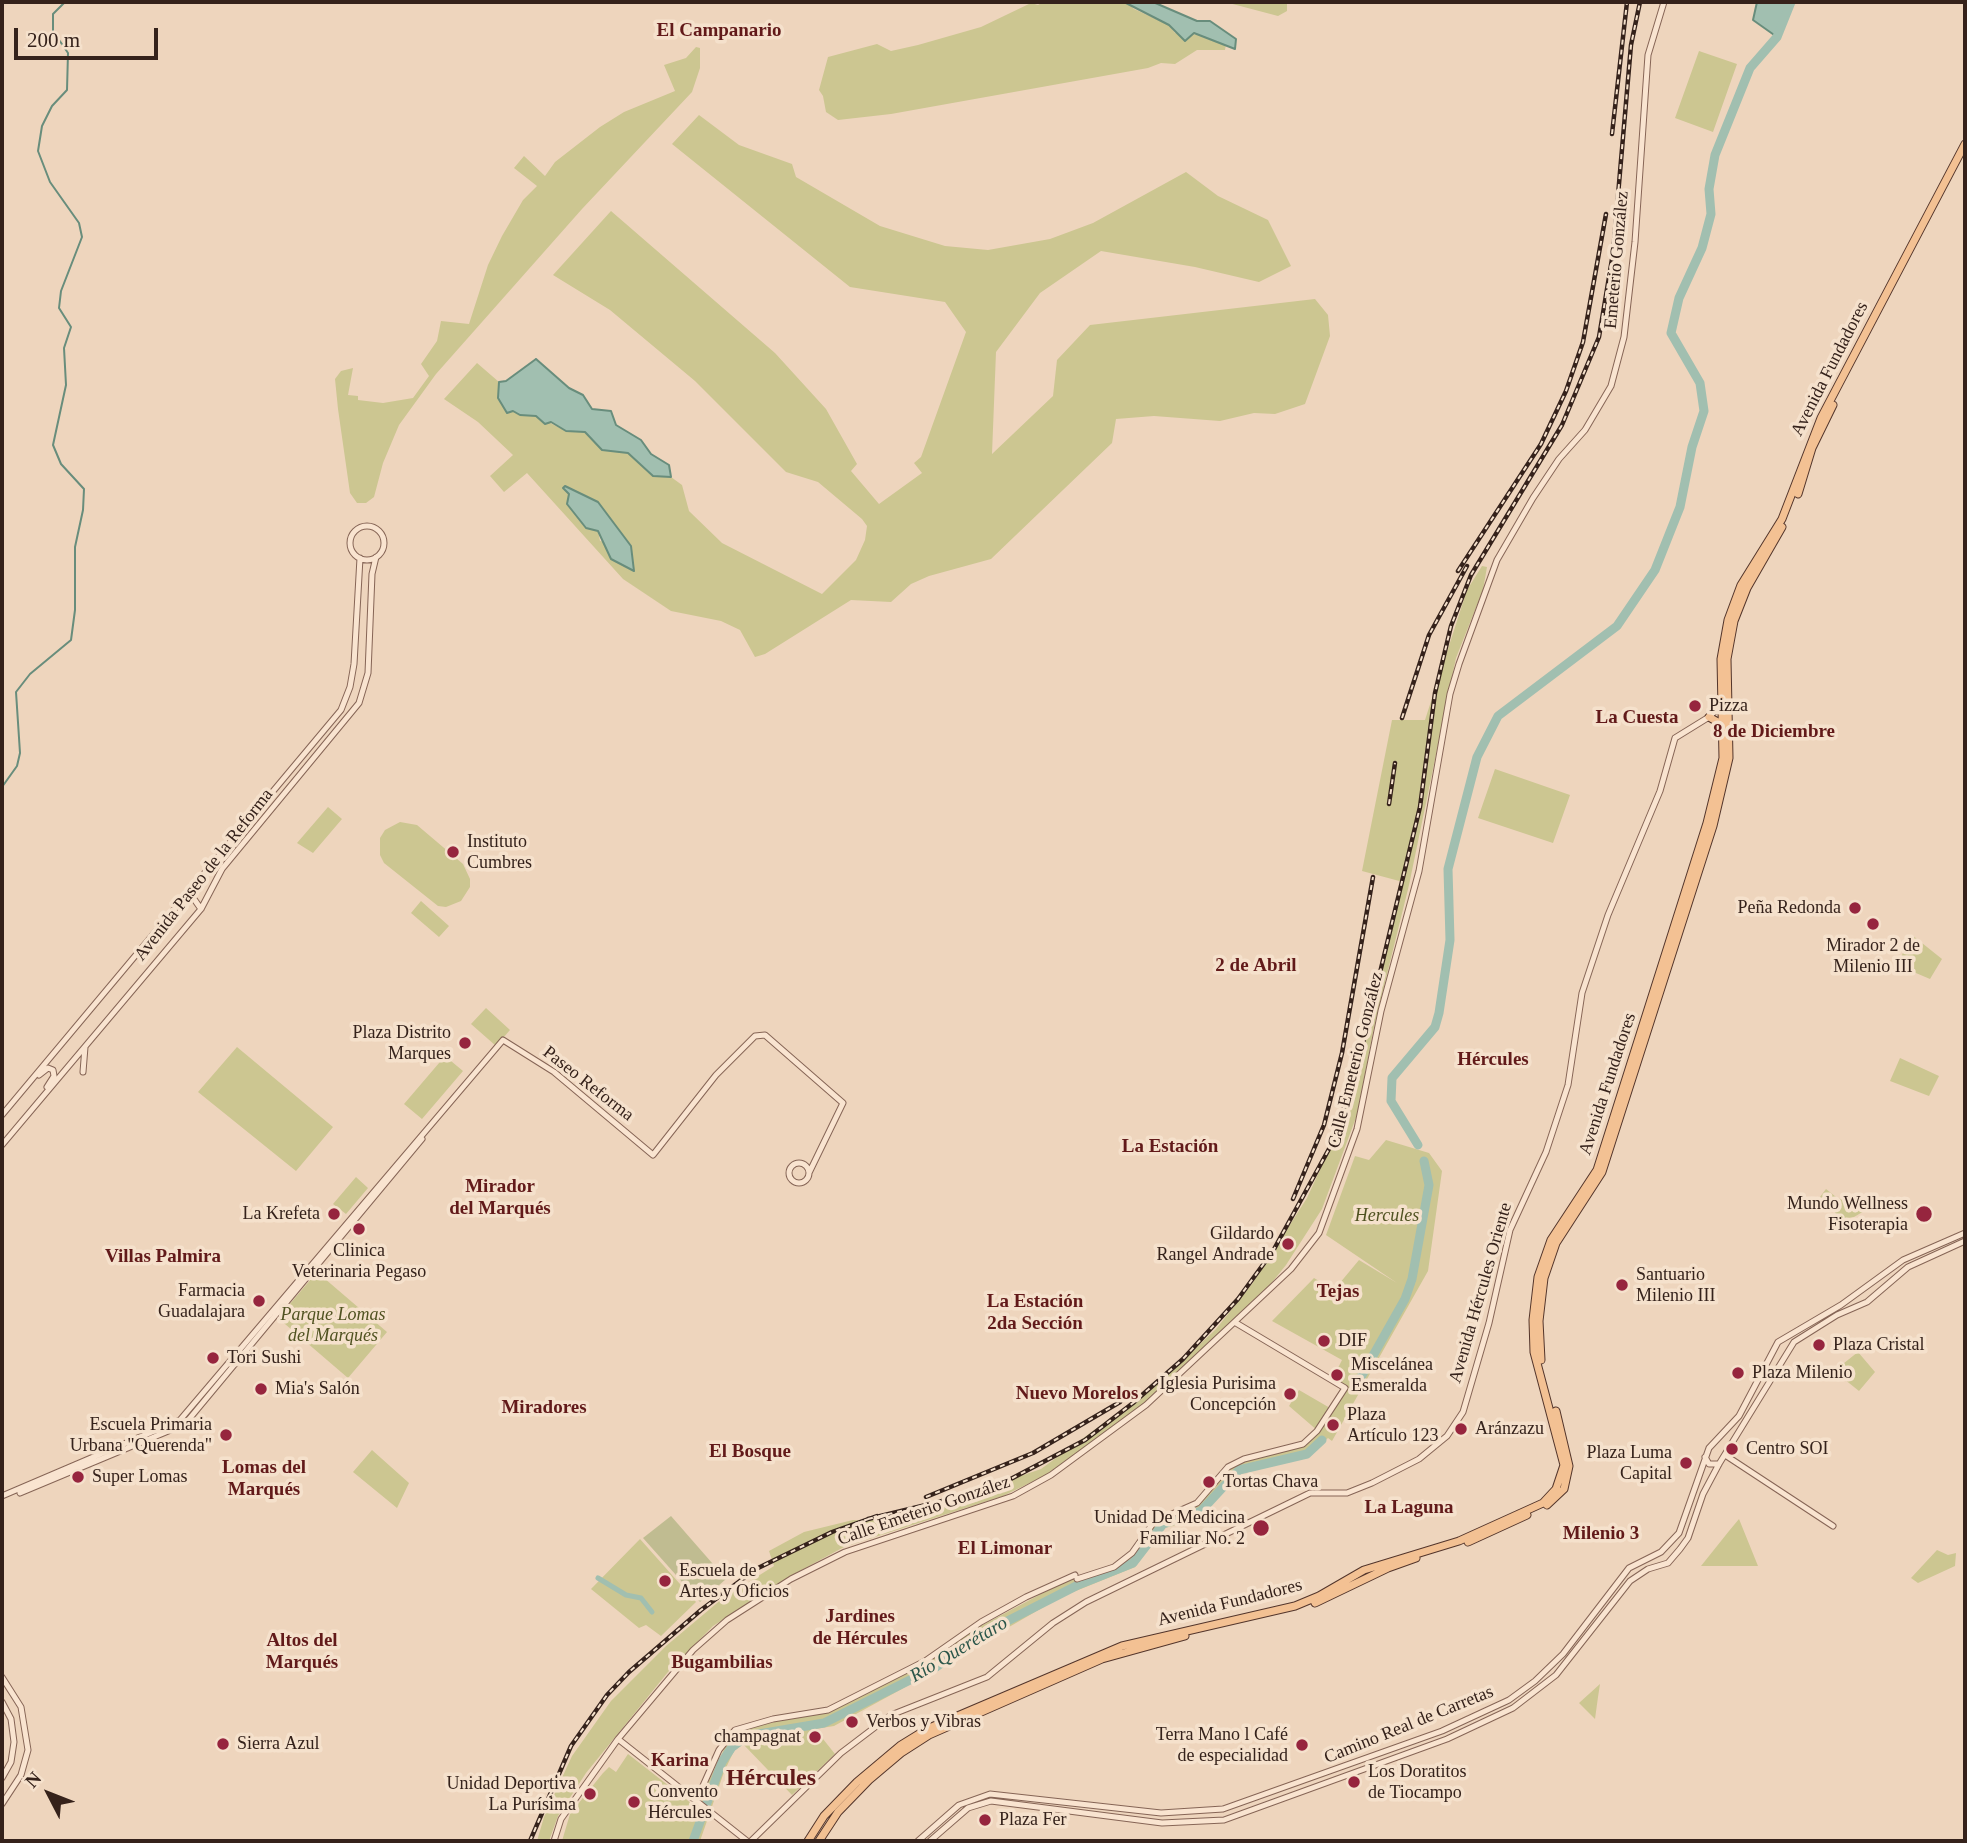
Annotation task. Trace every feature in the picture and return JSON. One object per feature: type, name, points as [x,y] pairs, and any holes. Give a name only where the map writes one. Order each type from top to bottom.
[{"type":"main road","name":"Avenida Fundadores","points":[[819,1841],[838,1812],[869,1780],[908,1748],[949,1725],[1124,1651],[1274,1616],[1322,1600],[1388,1568],[1450,1549],[1501,1528],[1541,1509],[1563,1489],[1570,1460],[1539,1353],[1544,1278],[1556,1243],[1602,1172],[1646,1038],[1724,779],[1729,758],[1721,659],[1728,620],[1741,585],[1782,519],[1821,418],[1965,144]]},
{"type":"main road","name":"Avenida Fundadores","points":[[808,1841],[824,1816],[857,1782],[901,1745],[937,1725],[1122,1646],[1295,1606],[1319,1596],[1364,1570],[1459,1541],[1549,1498],[1560,1482],[1564,1465],[1534,1352],[1533,1321],[1538,1277],[1551,1240],[1597,1170],[1707,823],[1723,758],[1727,659],[1734,621],[1747,588],[1786,521],[1801,486],[1812,448],[1839,393],[1965,153]]},
{"type":"main road","points":[[1709,717],[1723,725]]},
{"type":"street","name":"Emeterio González","points":[[1533,498],[1559,458],[1585,430],[1611,386],[1624,337],[1635,242],[1648,55],[1664,2]]},
{"type":"street","name":"Calle Emeterio González","points":[[554,1841],[561,1819],[618,1739],[686,1656],[727,1619],[792,1579],[845,1552],[1025,1491],[1122,1424],[1236,1323],[1291,1269],[1319,1233],[1357,1129],[1381,1011],[1419,871],[1453,681],[1497,560],[1533,498]]},
{"type":"street","points":[[364,526],[374,528],[382,536],[383,548],[376,557],[359,558],[352,551],[351,541],[355,532],[364,526]]},
{"type":"street","name":"Avenida Paseo de la Reforma","points":[[2,1145],[201,909],[222,869],[359,703],[368,673],[372,627],[372,574],[376,557]]},
{"type":"street","name":"Avenida Paseo de la Reforma","points":[[2,1115],[347,700],[354,664],[359,558]]},
{"type":"street","points":[[355,626],[372,627]]},
{"type":"street","points":[[1709,717],[1725,703]]},
{"type":"street","name":"Avenida Hércules Oriente","points":[[749,1841],[841,1753],[879,1723],[906,1707],[987,1677],[1053,1623],[1086,1602],[1310,1493],[1347,1493],[1419,1459],[1447,1436],[1463,1412],[1485,1339],[1510,1230],[1546,1152],[1568,1085],[1582,993],[1608,915],[1660,791],[1675,738],[1709,717]]},
{"type":"street","points":[[307,751],[315,757]]},
{"type":"street","points":[[183,898],[194,899],[201,909]]},
{"type":"street","name":"Paseo Reforma","points":[[2,1498],[180,1420],[503,1040],[554,1072],[653,1154],[716,1075],[762,1034],[843,1103],[818,1154]]},
{"type":"street","points":[[83,1072],[85,1047]]},
{"type":"street","points":[[26,1087],[48,1068],[53,1070],[54,1076],[40,1099]]},
{"type":"street","points":[[805,1165],[818,1154]]},
{"type":"street","points":[[805,1165],[795,1163],[791,1166],[789,1177],[797,1183],[803,1182],[818,1154]]},
{"type":"street","points":[[805,1165],[809,1173]]},
{"type":"street","name":"Camino Real de Carretas","points":[[925,1840],[932,1828],[959,1805],[990,1794],[1161,1813],[1223,1810],[1442,1731],[1509,1700],[1535,1681],[1563,1654],[1629,1569],[1671,1544],[1686,1517],[1701,1478],[1705,1457],[1713,1444],[1739,1416],[1778,1342],[1841,1305],[1903,1260],[1965,1233]]},
{"type":"street","name":"Camino Real de Carretas","points":[[925,1840],[939,1833],[968,1808],[991,1801],[1162,1823],[1224,1819],[1368,1768],[1493,1719],[1527,1699],[1556,1675],[1630,1581],[1648,1569],[1668,1563],[1680,1549],[1688,1538],[1703,1494],[1728,1448],[1794,1342],[1837,1315],[1867,1302],[1908,1267],[1965,1241]]},
{"type":"street","points":[[699,1800],[719,1750],[735,1730],[773,1719],[828,1710],[925,1661],[981,1622],[1026,1597],[1076,1577],[1114,1567],[1132,1553],[1158,1518],[1197,1503],[1227,1467],[1244,1459],[1303,1444],[1317,1431],[1345,1388],[1236,1323]]},
{"type":"street","points":[[1713,1444],[1722,1441],[1728,1448]]},
{"type":"street","points":[[1725,1455],[1833,1526]]},
{"type":"street","points":[[1705,1457],[1709,1465],[1720,1464]]},
{"type":"street","points":[[2,1677],[21,1707],[28,1750],[21,1775],[2,1804]]},
{"type":"street","points":[[2,1702],[11,1719],[14,1742],[11,1762],[2,1778]]},
{"type":"street","points":[[618,1739],[749,1841]]},
{"type":"street","points":[[932,1828],[933,1835],[939,1833]]},
{"type":"green space","name":"El Campanario","points":[[1043,2],[1127,2],[1134,9],[1169,25],[1175,33],[1204,35],[1226,44],[1225,50],[1197,50],[1175,64],[1161,63],[1148,68],[891,114],[838,120],[826,112],[819,90],[828,57],[877,44],[891,51],[918,45],[981,27],[1031,3],[1038,5]]},
{"type":"green space","points":[[1225,2],[1287,2],[1287,11],[1278,16]]},
{"type":"green space","points":[[696,47],[700,48],[700,68],[692,92],[582,209],[436,374],[399,425],[383,463],[374,497],[366,503],[357,503],[350,493],[335,379],[341,371],[353,368],[348,395],[358,396],[358,400],[383,403],[413,398],[429,376],[421,364],[437,341],[441,321],[469,324],[488,265],[502,236],[523,200],[537,186],[514,168],[524,156],[545,176],[555,162],[600,127],[624,112],[675,91],[664,65],[686,58]]},
{"type":"green space","points":[[1699,51],[1737,64],[1713,132],[1675,118]]},
{"type":"green space","points":[[699,115],[739,145],[792,164],[796,177],[880,226],[945,246],[988,250],[1050,239],[1093,223],[1186,172],[1218,196],[1268,220],[1291,266],[1259,282],[1195,267],[1101,251],[1040,293],[996,352],[992,454],[1053,396],[1057,360],[1090,325],[1315,299],[1328,315],[1330,336],[1305,404],[1275,414],[1254,413],[1220,421],[1154,416],[1116,419],[1112,443],[991,559],[929,576],[911,584],[891,602],[851,600],[765,654],[755,657],[740,630],[721,621],[671,611],[623,579],[527,473],[504,492],[490,476],[513,455],[478,422],[444,399],[477,363],[499,382],[500,392],[520,415],[536,416],[566,431],[585,432],[602,450],[628,453],[652,476],[671,477],[682,485],[689,511],[722,543],[822,594],[856,560],[865,540],[867,526],[862,519],[818,482],[786,472],[695,381],[610,310],[553,275],[611,211],[775,353],[826,409],[857,464],[851,471],[879,504],[922,473],[914,463],[921,457],[966,332],[945,302],[850,287],[672,144]],"holes":[[[569,494],[598,503],[631,546],[600,541],[598,531],[586,528],[567,504]]]},
{"type":"green space","points":[[1482,566],[1487,567],[1483,590],[1456,658],[1409,885],[1374,1027],[1357,1115],[1322,1209],[1286,1265],[1265,1291],[1172,1380],[1118,1425],[1044,1476],[1003,1496],[844,1547],[796,1573],[713,1626],[668,1672],[586,1773],[558,1816],[549,1841],[537,1841],[544,1817],[572,1756],[611,1701],[666,1646],[723,1598],[774,1566],[769,1551],[804,1532],[853,1520],[879,1520],[929,1507],[1041,1469],[1161,1381],[1216,1329],[1252,1284],[1307,1198],[1337,1133],[1403,882],[1362,871],[1392,720],[1425,720],[1467,590]]},
{"type":"green space","points":[[1495,769],[1570,795],[1553,843],[1478,818]]},
{"type":"green space","points":[[328,807],[342,819],[313,853],[297,843]]},
{"type":"green space","points":[[400,822],[417,825],[463,864],[470,879],[470,887],[461,901],[446,907],[438,906],[384,863],[380,855],[380,838],[385,830]]},
{"type":"green space","points":[[421,901],[449,926],[439,937],[411,913]]},
{"type":"green space","points":[[1912,935],[1942,959],[1930,979],[1897,965]]},
{"type":"green space","points":[[486,1008],[510,1030],[496,1046],[471,1024]]},
{"type":"green space","points":[[237,1047],[333,1127],[296,1171],[198,1092]]},
{"type":"green space","points":[[445,1056],[463,1071],[422,1119],[404,1104]]},
{"type":"green space","points":[[1900,1058],[1939,1076],[1929,1096],[1890,1081]]},
{"type":"green space","name":"Hercules","points":[[1386,1140],[1429,1153],[1442,1171],[1428,1271],[1332,1441],[1328,1438],[1308,1456],[1242,1473],[1196,1520],[1165,1528],[1135,1567],[1061,1597],[834,1726],[815,1729],[835,1754],[792,1795],[743,1744],[734,1751],[724,1772],[700,1841],[562,1841],[570,1814],[603,1773],[609,1767],[616,1772],[628,1754],[696,1807],[729,1739],[745,1728],[834,1710],[930,1661],[977,1628],[1073,1577],[1121,1563],[1152,1525],[1161,1519],[1191,1510],[1232,1467],[1248,1460],[1300,1447],[1318,1431],[1289,1406],[1299,1390],[1330,1408],[1343,1384],[1339,1380],[1344,1372],[1338,1368],[1342,1360],[1272,1321],[1314,1278],[1334,1290],[1359,1260],[1397,1283],[1326,1235],[1355,1156],[1369,1160]]},
{"type":"green space","points":[[356,1177],[368,1188],[346,1214],[333,1204]]},
{"type":"green space","points":[[1826,1189],[1836,1197],[1866,1210],[1854,1217],[1841,1219],[1820,1197]]},
{"type":"green space","name":"Parque Lomas del Marqués","points":[[317,1272],[387,1332],[348,1378],[278,1318]]},
{"type":"green space","points":[[1858,1352],[1875,1372],[1859,1391],[1834,1371]]},
{"type":"green space","points":[[372,1450],[409,1483],[397,1508],[353,1472]]},
{"type":"green space","points":[[1739,1519],[1758,1566],[1701,1566],[1729,1531]]},
{"type":"green space","points":[[640,1539],[696,1602],[661,1636],[646,1625],[639,1628],[591,1589]]},
{"type":"green space","points":[[1937,1550],[1948,1555],[1956,1553],[1955,1566],[1918,1583],[1911,1578]]},
{"type":"green space","points":[[1600,1684],[1598,1697],[1595,1719],[1579,1703]]},
{"type":"shaded area","points":[[1124,2],[1153,2],[1197,21],[1210,21],[1236,39],[1235,49],[1194,33],[1185,41],[1169,25]]},
{"type":"shaded area","points":[[1757,2],[1791,2],[1777,37],[1753,20]]},
{"type":"shaded area","points":[[536,359],[569,388],[583,395],[592,409],[611,411],[616,425],[641,440],[651,454],[669,465],[671,477],[653,476],[628,453],[602,450],[585,432],[566,431],[551,422],[545,424],[536,416],[520,415],[513,411],[507,413],[498,398],[499,382],[506,381]]},
{"type":"shaded area","points":[[565,486],[598,502],[631,546],[634,571],[611,559],[598,531],[586,528],[567,504],[569,494],[563,488]]},
{"type":"shaded area","points":[[671,1516],[726,1579],[700,1602],[643,1538]]},
{"type":"waterway","points":[[2,787],[17,766],[20,753],[16,692],[30,674],[71,640],[75,610],[75,547],[83,510],[84,489],[61,464],[53,445],[66,385],[64,348],[71,327],[59,308],[61,291],[82,237],[79,223],[50,182],[38,151],[42,126],[52,106],[67,90],[68,53],[53,31],[53,14],[65,2]]},
{"type":"waterway","points":[[1418,1145],[1391,1101],[1392,1078],[1435,1027],[1439,1013],[1450,940],[1448,869],[1477,757],[1498,716],[1617,626],[1655,570],[1680,507],[1692,447],[1704,411],[1700,383],[1671,333],[1679,298],[1702,248],[1711,214],[1709,189],[1715,155],[1750,68],[1777,37],[1791,2]]},
{"type":"waterway","points":[[1357,1384],[1405,1299],[1412,1279],[1429,1185],[1424,1161]]},
{"type":"waterway","name":"Río Querétaro","points":[[693,1841],[722,1762],[732,1747],[747,1736],[824,1723],[936,1667],[984,1633],[1078,1585],[1133,1563],[1163,1524],[1201,1511],[1239,1470],[1307,1454],[1322,1440]]},
{"type":"waterway","points":[[598,1578],[626,1595],[641,1598],[652,1612]]},
{"type":"railway","points":[[1612,134],[1627,2]]},
{"type":"railway","points":[[868,1519],[959,1497],[1005,1482],[1085,1440],[1133,1403],[1183,1359],[1238,1299],[1273,1251],[1335,1138],[1363,1043],[1420,807],[1435,693],[1451,626],[1471,575],[1562,425],[1599,337],[1613,253],[1631,45],[1640,2]]},
{"type":"railway","points":[[1458,571],[1541,444],[1566,391],[1583,342],[1606,214]]},
{"type":"railway","points":[[1402,718],[1429,635],[1467,566]]},
{"type":"railway","points":[[1389,804],[1395,763]]},
{"type":"railway","points":[[1293,1199],[1324,1125],[1342,1053],[1373,877]]},
{"type":"railway","points":[[926,1497],[1033,1453],[1120,1402]]},
{"type":"railway","points":[[530,1841],[571,1746],[607,1695],[629,1672],[701,1610],[756,1569],[832,1532],[877,1516]]},
{"type":"place","name":"Pizza","points":[[1695,706]]},
{"type":"place","name":"Instituto Cumbres","points":[[453,852]]},
{"type":"place","name":"Peña Redonda","points":[[1855,908]]},
{"type":"place","name":"Mirador 2 de Milenio III","points":[[1873,924]]},
{"type":"place","name":"Plaza Distrito Marques","points":[[465,1043]]},
{"type":"place","name":"La Krefeta","points":[[334,1214]]},
{"type":"place","name":"Mundo Wellness Fisoterapia","points":[[1924,1214]]},
{"type":"place","name":"Clinica Veterinaria Pegaso","points":[[359,1229]]},
{"type":"place","name":"Gildardo Rangel Andrade","points":[[1288,1244]]},
{"type":"place","name":"Santuario Milenio III","points":[[1622,1285]]},
{"type":"place","name":"Farmacia Guadalajara","points":[[259,1301]]},
{"type":"place","name":"DIF","points":[[1324,1341]]},
{"type":"place","name":"Plaza Cristal","points":[[1819,1345]]},
{"type":"place","name":"Tori Sushi","points":[[213,1358]]},
{"type":"place","name":"Plaza Milenio","points":[[1738,1373]]},
{"type":"place","name":"Miscelánea Esmeralda","points":[[1337,1375]]},
{"type":"place","name":"Mia's Salón","points":[[261,1389]]},
{"type":"place","name":"Iglesia Purisima Concepción","points":[[1290,1394]]},
{"type":"place","name":"Plaza Artículo 123","points":[[1333,1425]]},
{"type":"place","name":"Aránzazu","points":[[1461,1429]]},
{"type":"place","name":"Escuela Primaria Urbana \"Querenda\"","points":[[226,1435]]},
{"type":"place","name":"Centro SOI","points":[[1732,1449]]},
{"type":"place","name":"Plaza Luma Capital","points":[[1686,1463]]},
{"type":"place","name":"Super Lomas","points":[[78,1477]]},
{"type":"place","name":"Tortas Chava","points":[[1209,1482]]},
{"type":"place","name":"Unidad De Medicina Familiar No. 2","points":[[1261,1528]]},
{"type":"place","name":"Escuela de Artes y Oficios","points":[[665,1581]]},
{"type":"place","name":"Verbos y Vibras","points":[[852,1722]]},
{"type":"place","name":"champagnat","points":[[815,1737]]},
{"type":"place","name":"Sierra Azul","points":[[223,1744]]},
{"type":"place","name":"Terra Mano l Café de especialidad","points":[[1302,1745]]},
{"type":"place","name":"Los Doratitos de Tiocampo","points":[[1354,1782]]},
{"type":"place","name":"Unidad Deportiva La Purísima","points":[[590,1794]]},
{"type":"place","name":"Convento Hércules","points":[[634,1802]]},
{"type":"place","name":"Plaza Fer","points":[[985,1820]]},
{"type":"district","name":"El Campanario","points":[[719,31]]},
{"type":"district","name":"La Cuesta","points":[[1637,718]]},
{"type":"district","name":"8 de Diciembre","points":[[1774,732]]},
{"type":"district","name":"2 de Abril","points":[[1256,966]]},
{"type":"district","name":"Hércules","points":[[1493,1060]]},
{"type":"district","name":"La Estación","points":[[1170,1147]]},
{"type":"district","name":"Mirador del Marqués","points":[[500,1198]]},
{"type":"district","name":"Villas Palmira","points":[[163,1257]]},
{"type":"district","name":"Tejas","points":[[1338,1292]]},
{"type":"district","name":"La Estación 2da Sección","points":[[1035,1313]]},
{"type":"district","name":"Nuevo Morelos","points":[[1077,1394]]},
{"type":"district","name":"Miradores","points":[[544,1408]]},
{"type":"district","name":"El Bosque","points":[[750,1452]]},
{"type":"district","name":"Lomas del Marqués","points":[[264,1479]]},
{"type":"district","name":"La Laguna","points":[[1409,1508]]},
{"type":"district","name":"Milenio 3","points":[[1601,1534]]},
{"type":"district","name":"El Limonar","points":[[1005,1549]]},
{"type":"district","name":"Jardines de Hércules","points":[[860,1628]]},
{"type":"district","name":"Altos del Marqués","points":[[302,1652]]},
{"type":"district","name":"Bugambilias","points":[[722,1663]]},
{"type":"district","name":"Karina","points":[[680,1761]]},
{"type":"district","name":"Hércules","points":[[771,1779]]}]
